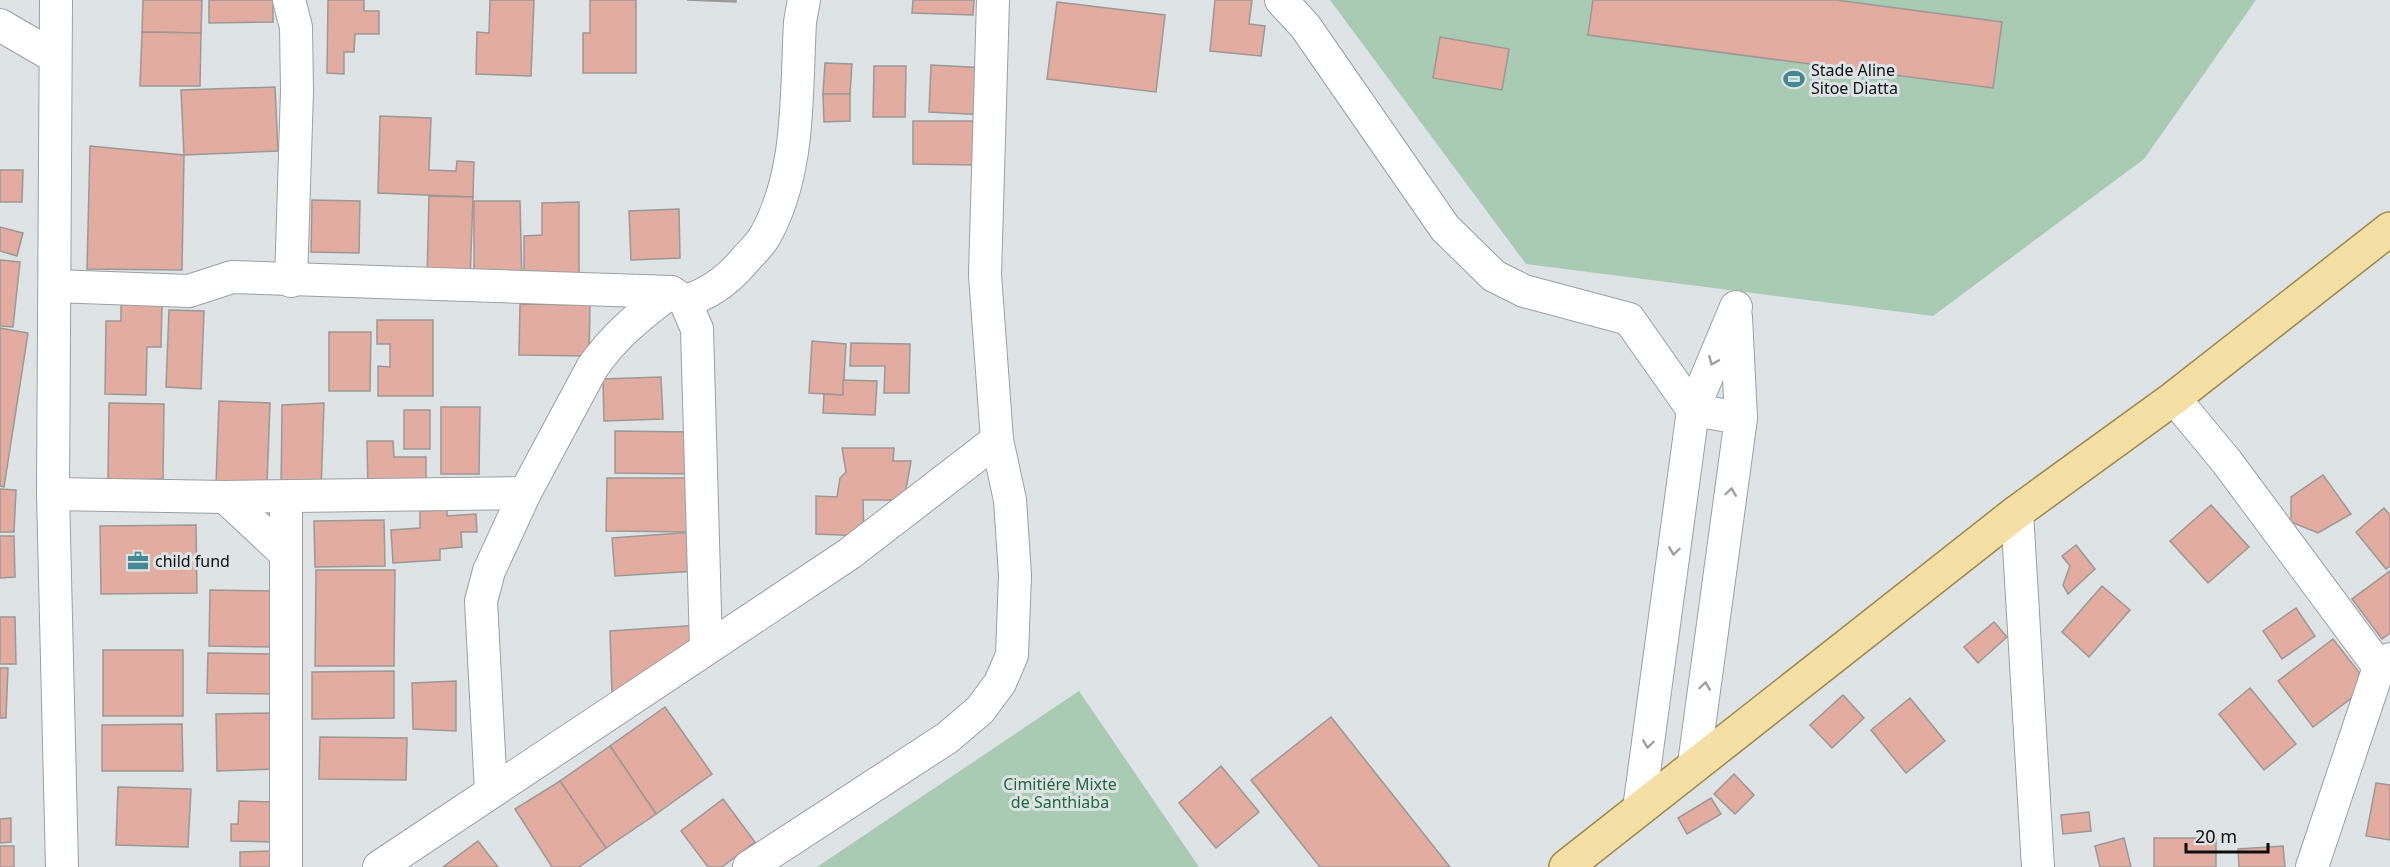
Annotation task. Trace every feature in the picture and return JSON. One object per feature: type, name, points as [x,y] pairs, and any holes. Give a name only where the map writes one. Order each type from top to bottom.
[{"type":"main road","points":[[1566,867],[2017,512],[2174,398],[2390,229]]},
{"type":"street","points":[[56,0],[53,494],[62,867]]},
{"type":"street","points":[[289,0],[296,27],[297,91],[291,281]]},
{"type":"street","points":[[55,286],[189,291],[232,277],[678,296],[714,290],[737,269],[764,238],[782,199],[792,162],[800,22],[804,0]]},
{"type":"street","points":[[749,867],[947,738],[980,710],[1000,683],[1012,655],[1015,575],[1010,500],[997,440],[985,275],[993,0]]},
{"type":"street","points":[[1281,0],[1305,26],[1445,228],[1494,276],[1524,291],[1629,318],[1693,410],[1742,418]]},
{"type":"street","points":[[0,25],[55,57]]},
{"type":"street","points":[[491,792],[481,601],[489,571],[525,493],[603,352],[639,316],[678,296]]},
{"type":"street","points":[[678,296],[697,329],[706,647]]},
{"type":"street","points":[[1639,809],[1693,410],[1736,307],[1742,418],[1694,764]]},
{"type":"street","points":[[2174,398],[2384,663],[2312,867]]},
{"type":"street","points":[[379,867],[706,647],[849,554],[997,440]]},
{"type":"street","points":[[53,494],[225,498],[525,493]]},
{"type":"street","points":[[286,497],[286,867]]},
{"type":"street","points":[[225,498],[285,553]]},
{"type":"street","points":[[2017,512],[2038,867]]},
{"type":"green space","name":"Stade Aline Sitoe Diatta","points":[[1330,0],[2256,0],[2144,159],[1933,316],[1526,264]]},
{"type":"green space","name":"Cimitiére Mixte de Santhiaba","points":[[1079,691],[1199,867],[817,867]]},
{"type":"building","points":[[143,0],[202,0],[201,33],[142,32]]},
{"type":"building","points":[[209,0],[273,0],[273,22],[209,23]]},
{"type":"building","points":[[328,0],[364,0],[364,11],[379,11],[379,34],[355,34],[354,52],[344,52],[344,74],[327,73]]},
{"type":"building","points":[[490,0],[534,0],[531,76],[476,74],[477,32],[489,33]]},
{"type":"building","points":[[590,0],[636,0],[636,73],[583,73],[583,33],[590,33]]},
{"type":"building","points":[[687,0],[736,0],[736,2]]},
{"type":"building","points":[[913,0],[974,0],[973,15],[912,13]]},
{"type":"building","points":[[1215,0],[1252,0],[1249,24],[1265,26],[1261,56],[1210,51]]},
{"type":"building","points":[[1593,0],[1836,0],[2002,22],[1993,88],[1588,35]]},
{"type":"building","points":[[1057,2],[1165,15],[1156,92],[1047,79]]},
{"type":"building","points":[[142,32],[201,33],[200,86],[140,86]]},
{"type":"building","points":[[1440,37],[1509,49],[1502,90],[1433,78]]},
{"type":"building","points":[[825,63],[852,64],[850,94],[823,94]]},
{"type":"building","points":[[931,65],[988,68],[985,115],[929,112]]},
{"type":"building","points":[[874,66],[906,66],[905,117],[873,117]]},
{"type":"building","points":[[275,87],[278,151],[184,155],[181,90]]},
{"type":"building","points":[[823,94],[850,94],[850,121],[824,122]]},
{"type":"building","points":[[380,116],[431,118],[429,170],[456,171],[457,161],[474,162],[473,197],[378,193]]},
{"type":"building","points":[[913,121],[975,121],[975,165],[913,164]]},
{"type":"building","points":[[90,146],[184,155],[182,270],[87,269]]},
{"type":"building","points":[[0,170],[23,170],[22,202],[0,202]]},
{"type":"building","points":[[429,196],[473,197],[470,281],[427,280]]},
{"type":"building","points":[[312,200],[360,201],[359,253],[311,252]]},
{"type":"building","points":[[474,201],[520,201],[522,282],[474,283]]},
{"type":"building","points":[[579,202],[579,279],[524,282],[524,236],[542,235],[542,203]]},
{"type":"building","points":[[679,209],[680,258],[631,260],[629,211]]},
{"type":"building","points":[[0,227],[23,233],[17,256],[0,251]]},
{"type":"building","points":[[0,260],[20,262],[13,327],[0,326]]},
{"type":"building","points":[[121,303],[162,304],[161,347],[147,347],[146,395],[105,394],[106,321],[121,321]]},
{"type":"building","points":[[520,304],[590,305],[589,356],[519,355]]},
{"type":"building","points":[[169,310],[204,311],[201,389],[166,387]]},
{"type":"building","points":[[377,320],[433,320],[433,396],[378,396],[378,366],[390,367],[390,344],[377,344]]},
{"type":"building","points":[[0,328],[28,333],[4,487],[0,486]]},
{"type":"building","points":[[329,332],[371,332],[370,391],[329,391]]},
{"type":"building","points":[[812,341],[846,344],[843,395],[809,393]]},
{"type":"building","points":[[851,343],[910,344],[909,393],[884,393],[885,366],[850,366]]},
{"type":"building","points":[[661,377],[663,419],[604,421],[603,379]]},
{"type":"building","points":[[843,380],[877,381],[875,415],[823,413],[824,394],[843,395]]},
{"type":"building","points":[[219,401],[270,403],[267,485],[216,484]]},
{"type":"building","points":[[109,403],[164,404],[163,479],[108,481]]},
{"type":"building","points":[[324,403],[321,491],[281,492],[282,405]]},
{"type":"building","points":[[441,407],[480,407],[479,474],[441,474]]},
{"type":"building","points":[[404,410],[430,410],[430,449],[404,449]]},
{"type":"building","points":[[615,431],[692,432],[692,474],[615,473]]},
{"type":"building","points":[[367,441],[393,441],[394,457],[426,457],[426,489],[368,490]]},
{"type":"building","points":[[842,448],[894,448],[893,461],[911,461],[904,500],[863,500],[864,536],[816,534],[816,496],[837,497],[840,478],[846,472]]},
{"type":"building","points":[[2323,475],[2351,514],[2318,533],[2291,522],[2291,497]]},
{"type":"building","points":[[607,478],[693,478],[694,532],[606,531]]},
{"type":"building","points":[[0,489],[16,490],[14,532],[0,532]]},
{"type":"building","points":[[2211,505],[2249,547],[2208,583],[2170,541]]},
{"type":"building","points":[[2384,508],[2390,515],[2390,566],[2386,569],[2356,532]]},
{"type":"building","points":[[447,510],[447,516],[476,514],[477,532],[461,532],[462,547],[440,549],[440,560],[393,563],[391,530],[420,528],[420,511]]},
{"type":"building","points":[[384,520],[385,566],[315,567],[314,521]]},
{"type":"building","points":[[196,525],[197,593],[101,594],[100,526]]},
{"type":"building","points":[[694,532],[696,571],[615,576],[612,538]]},
{"type":"building","points":[[0,536],[14,536],[15,577],[0,578]]},
{"type":"building","points":[[2076,545],[2095,569],[2068,594],[2063,585],[2070,566],[2062,556]]},
{"type":"building","points":[[316,570],[395,570],[394,666],[315,666]]},
{"type":"building","points":[[2390,571],[2390,633],[2382,639],[2352,599]]},
{"type":"building","points":[[2102,586],[2130,610],[2089,657],[2062,632]]},
{"type":"building","points":[[210,590],[277,591],[276,647],[209,646]]},
{"type":"building","points":[[2296,608],[2315,636],[2282,659],[2263,631]]},
{"type":"building","points":[[0,617],[15,617],[16,664],[0,664]]},
{"type":"building","points":[[1994,622],[2007,637],[1978,663],[1964,647]]},
{"type":"building","points":[[700,625],[697,647],[612,695],[610,631]]},
{"type":"building","points":[[2333,639],[2369,685],[2313,727],[2278,681]]},
{"type":"building","points":[[103,650],[183,650],[183,716],[103,716]]},
{"type":"building","points":[[208,653],[277,654],[276,694],[207,693]]},
{"type":"building","points":[[0,668],[8,668],[6,718],[0,718]]},
{"type":"building","points":[[394,671],[394,718],[312,719],[312,672]]},
{"type":"building","points":[[456,681],[456,731],[413,729],[412,683]]},
{"type":"building","points":[[2250,688],[2296,744],[2264,770],[2219,714]]},
{"type":"building","points":[[1843,695],[1864,718],[1832,748],[1810,725]]},
{"type":"building","points":[[1910,698],[1945,741],[1906,773],[1871,730]]},
{"type":"building","points":[[665,707],[712,774],[656,814],[610,746]]},
{"type":"building","points":[[275,713],[276,769],[217,771],[216,714]]},
{"type":"building","points":[[1331,717],[1450,867],[1320,867],[1251,780]]},
{"type":"building","points":[[182,724],[183,771],[102,771],[102,725]]},
{"type":"building","points":[[320,737],[407,738],[406,780],[319,779]]},
{"type":"building","points":[[610,746],[656,814],[606,848],[560,781]]},
{"type":"building","points":[[1221,766],[1259,812],[1216,848],[1179,803]]},
{"type":"building","points":[[1734,774],[1754,795],[1735,814],[1714,794]]},
{"type":"building","points":[[560,781],[606,848],[579,867],[552,867],[515,809]]},
{"type":"building","points":[[2376,783],[2390,785],[2390,840],[2366,836]]},
{"type":"building","points":[[118,787],[191,789],[188,847],[116,845]]},
{"type":"building","points":[[1711,798],[1721,814],[1687,834],[1678,818]]},
{"type":"building","points":[[723,799],[755,842],[722,867],[708,867],[681,831]]},
{"type":"building","points":[[239,801],[276,802],[275,842],[231,841],[231,824],[238,824]]},
{"type":"building","points":[[2089,812],[2091,831],[2063,834],[2061,815]]},
{"type":"building","points":[[11,818],[11,842],[0,843],[0,819]]},
{"type":"building","points":[[2124,838],[2131,867],[2100,867],[2095,846]]},
{"type":"building","points":[[2154,838],[2216,838],[2216,867],[2154,867]]},
{"type":"building","points":[[478,841],[498,867],[443,867]]},
{"type":"building","points":[[0,846],[14,846],[14,867],[0,867]]},
{"type":"building","points":[[2283,846],[2285,867],[2239,867],[2238,849]]},
{"type":"building","points":[[276,851],[277,867],[240,867],[240,852]]},
{"type":"place","name":"Stade Aline Sitoe Diatta","points":[[1794,79]]},
{"type":"place","name":"child fund","points":[[138,561]]}]
